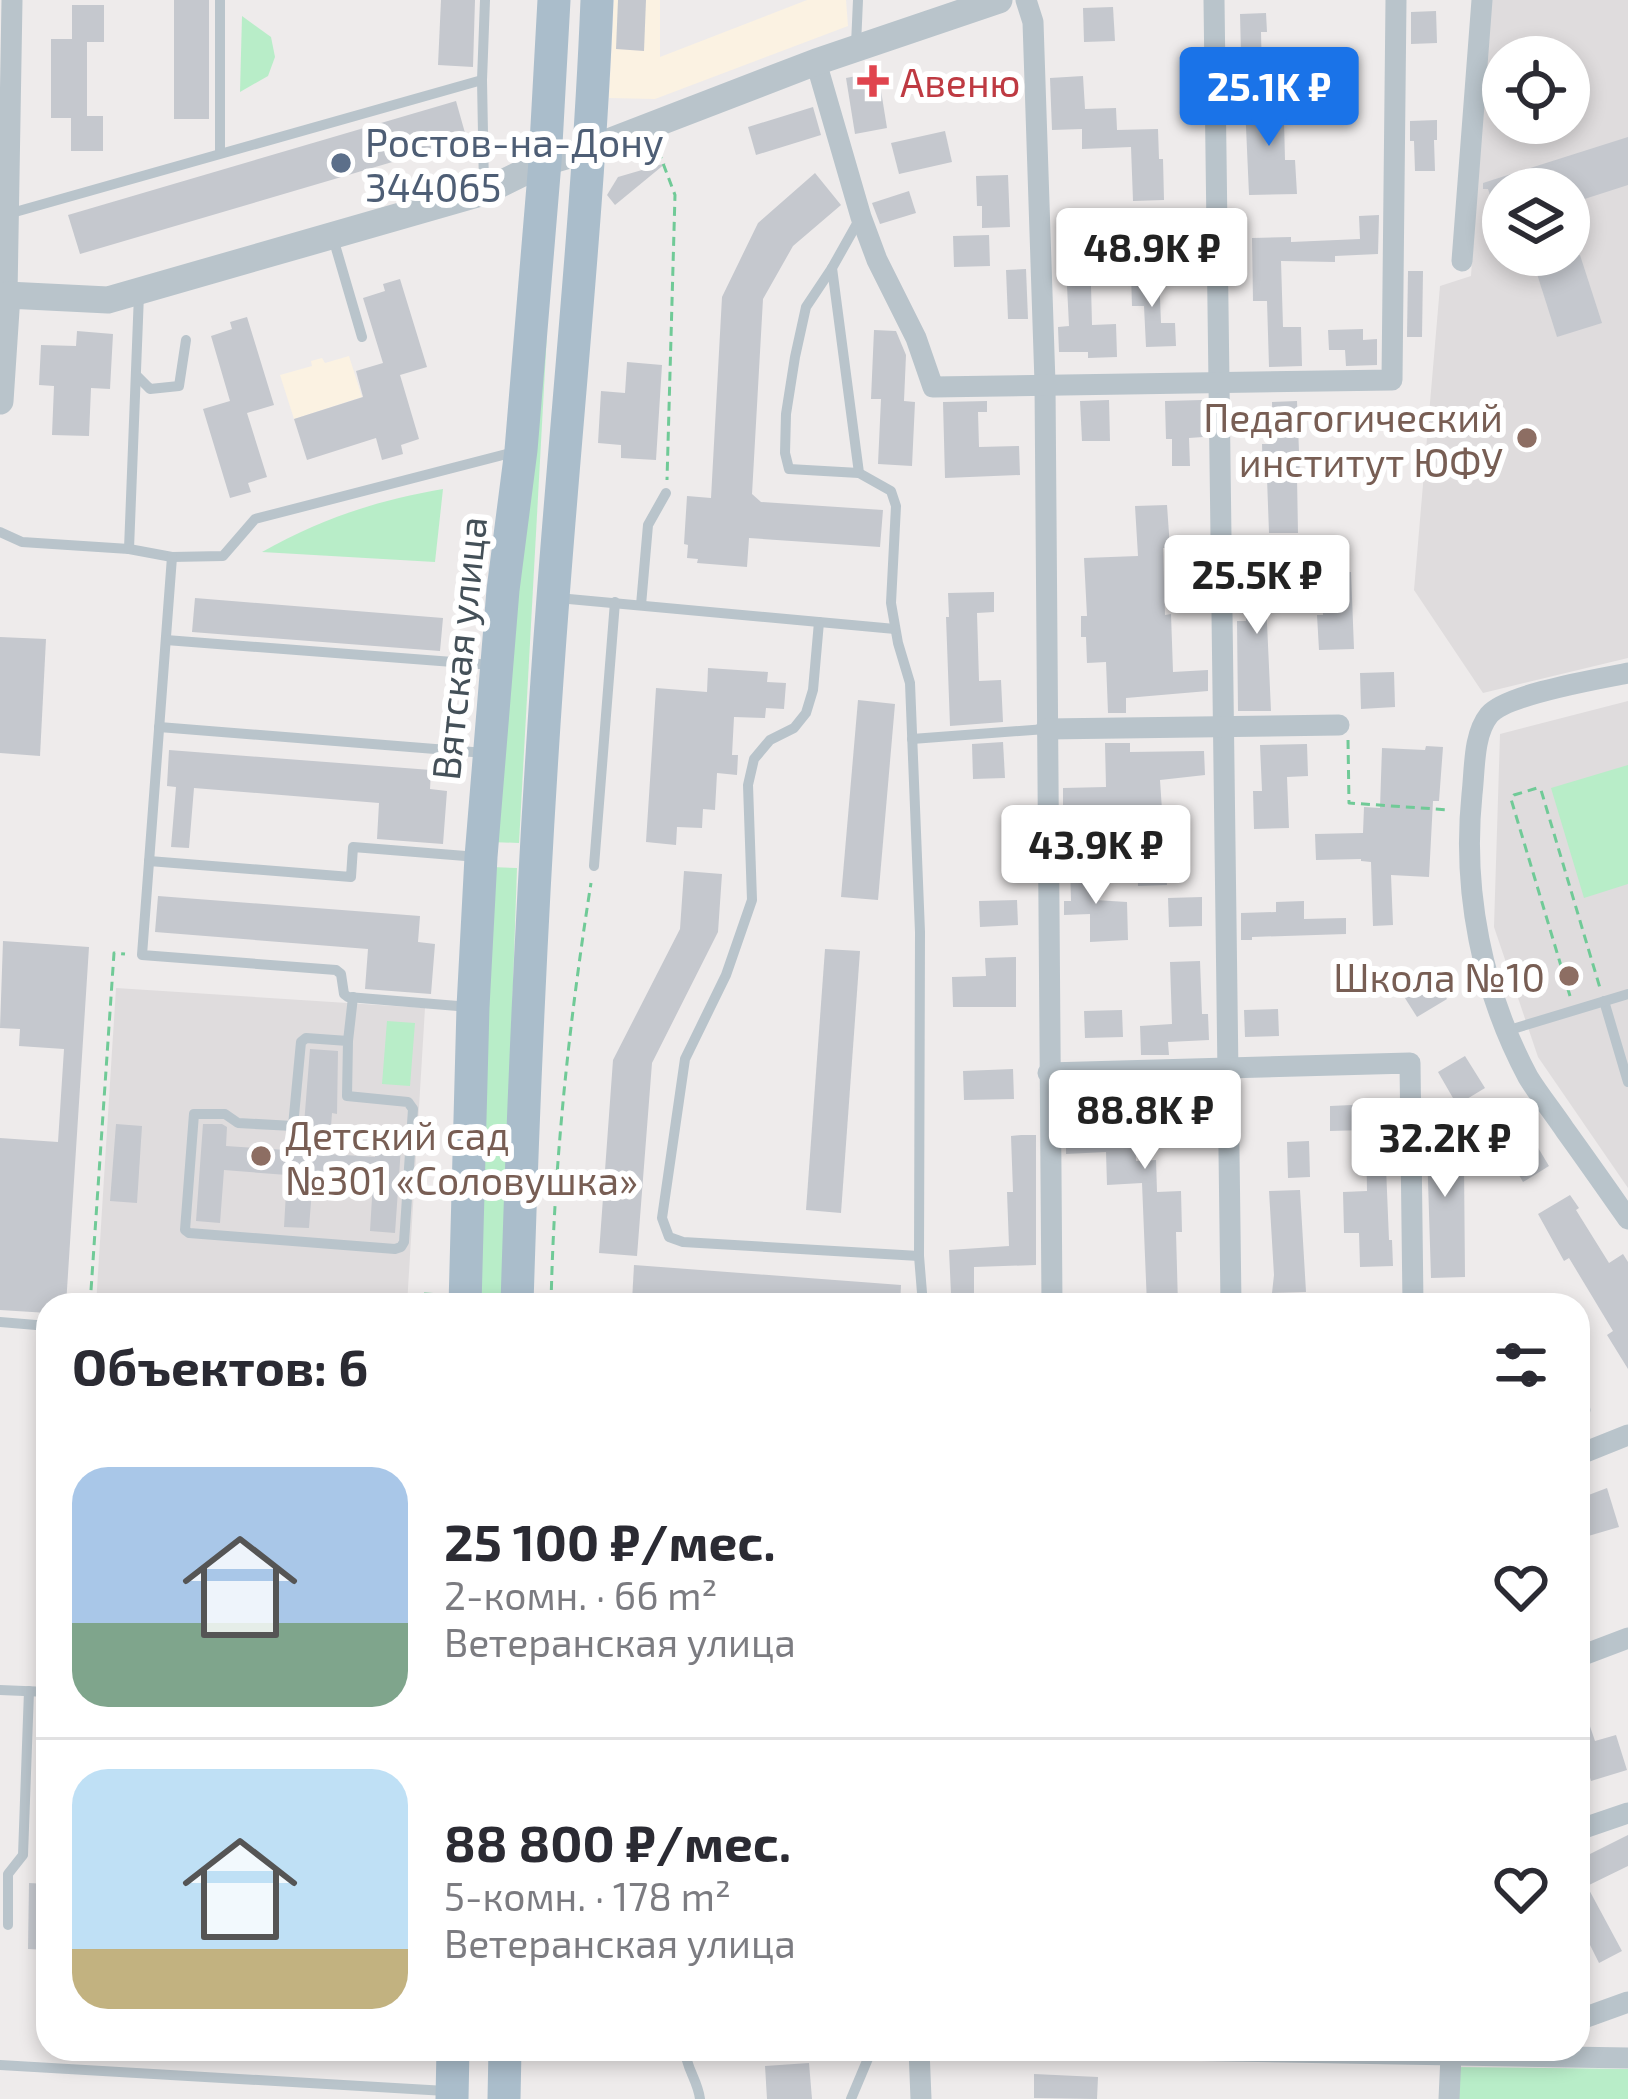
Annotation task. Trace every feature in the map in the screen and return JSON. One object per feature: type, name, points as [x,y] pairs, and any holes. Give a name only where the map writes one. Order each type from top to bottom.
[{"type":"main road","name":"Вятская улица","points":[[457,1293],[488,753],[521,450],[554,0]]},
{"type":"main road","points":[[518,1293],[536,860],[597,0]]},
{"type":"main road","points":[[481,857],[505,849],[536,860]]},
{"type":"main road","points":[[452,2095],[453,2061]]},
{"type":"main road","points":[[504,2099],[505,2061]]},
{"type":"street","points":[[0,401],[8,214],[6,76],[12,0]]},
{"type":"street","points":[[3,295],[108,300],[484,192],[545,162],[856,47],[999,0]]},
{"type":"street","points":[[1026,0],[1033,22],[1045,383],[1052,1293]]},
{"type":"street","points":[[1214,0],[1231,1293]]},
{"type":"street","points":[[816,62],[861,217],[933,387],[1392,380],[1396,0]]},
{"type":"street","points":[[1462,261],[1481,0]]},
{"type":"street","points":[[1628,673],[1515,699],[1491,712],[1478,736],[1470,812],[1470,873],[1478,940],[1498,1012],[1530,1080],[1628,1220]]},
{"type":"street","points":[[1046,729],[1339,725]]},
{"type":"street","points":[[1048,1073],[1410,1063],[1413,1293]]},
{"type":"street","points":[[1590,1449],[1628,1435]]},
{"type":"street","points":[[1590,1653],[1628,1639]]},
{"type":"street","points":[[1590,1826],[1628,1813]]},
{"type":"street","points":[[1590,2016],[1628,2002]]},
{"type":"street","points":[[1590,2056],[1628,2058]]},
{"type":"street","points":[[919,2061],[921,2099]]},
{"type":"street","points":[[1449,2099],[1450,2061]]},
{"type":"lane","points":[[220,0],[220,153]]},
{"type":"lane","points":[[484,192],[485,0]]},
{"type":"lane","points":[[856,47],[858,0]]},
{"type":"lane","points":[[8,214],[482,80]]},
{"type":"lane","points":[[861,217],[806,308],[786,414],[785,453],[789,469],[859,473],[892,490],[896,506],[891,603],[910,683],[920,932],[922,1293]]},
{"type":"lane","points":[[332,235],[362,337]]},
{"type":"lane","points":[[832,268],[859,473]]},
{"type":"lane","points":[[129,548],[140,291]]},
{"type":"lane","points":[[136,375],[150,389],[179,386],[186,340]]},
{"type":"lane","points":[[0,532],[22,542],[129,548],[172,557],[224,556],[255,519],[521,450]]},
{"type":"lane","points":[[641,605],[648,525],[666,494]]},
{"type":"lane","points":[[172,557],[142,955],[336,970],[344,994],[353,997],[473,1007]]},
{"type":"lane","points":[[553,598],[896,629]]},
{"type":"lane","points":[[594,866],[615,602]]},
{"type":"lane","points":[[819,622],[813,690],[806,713],[794,728],[770,740],[754,759],[748,784],[752,900],[726,975],[686,1059],[662,1218],[670,1237],[683,1242],[919,1256]]},
{"type":"lane","points":[[166,640],[496,665]]},
{"type":"lane","points":[[159,727],[488,753]]},
{"type":"lane","points":[[912,739],[1046,729]]},
{"type":"lane","points":[[149,861],[351,877],[353,847],[481,857]]},
{"type":"lane","points":[[1507,1031],[1628,994]]},
{"type":"lane","points":[[348,1041],[306,1038],[301,1042],[293,1126],[238,1123],[226,1114],[194,1114],[185,1230],[401,1247],[411,1104],[347,1096],[353,997]]},
{"type":"lane","points":[[1604,1001],[1628,1082]]},
{"type":"lane","points":[[0,1322],[36,1325]]},
{"type":"lane","points":[[0,1690],[36,1691]]},
{"type":"lane","points":[[8,1925],[8,1874],[23,1856],[29,1691]]},
{"type":"lane","points":[[688,2061],[700,2099]]},
{"type":"lane","points":[[851,2099],[867,2061]]},
{"type":"lane","points":[[0,2066],[452,2095]]},
{"type":"path","points":[[649,125],[675,195],[666,494]]},
{"type":"path","points":[[1339,725],[1347,726],[1349,803],[1470,812]]},
{"type":"path","points":[[1574,1010],[1511,799],[1514,794],[1541,790],[1604,1001]]},
{"type":"path","points":[[550,1293],[567,1072],[594,866]]},
{"type":"path","points":[[91,1293],[114,953],[142,955]]},
{"type":"shaded area","points":[[614,0],[660,0],[660,57],[807,0],[846,0],[848,26],[655,99],[609,98]]},
{"type":"shaded area","name":"Педагогический институт ЮФУ","points":[[1490,0],[1628,0],[1628,658],[1483,693],[1414,590],[1440,286],[1471,276],[1482,116],[1482,144],[1590,144],[1590,36],[1488,36]]},
{"type":"shaded area","points":[[349,356],[362,397],[294,419],[280,375],[312,366],[311,361],[322,358],[325,363]]},
{"type":"shaded area","name":"Школа №10","points":[[1628,701],[1628,1188],[1538,1057],[1494,927],[1500,734]]},
{"type":"shaded area","name":"Детский сад №301 «Соловушка»","points":[[116,988],[425,1008],[408,1293],[97,1293]]},
{"type":"green space","points":[[242,16],[271,37],[275,57],[268,76],[240,92]]},
{"type":"green space","points":[[547,333],[519,843],[491,842]]},
{"type":"green space","points":[[443,489],[435,562],[262,552],[350,512]]},
{"type":"green space","points":[[1628,765],[1628,884],[1584,898],[1551,788]]},
{"type":"green space","points":[[491,867],[517,868],[502,1293],[476,1293]]},
{"type":"green space","points":[[387,1021],[415,1023],[410,1086],[382,1084]]},
{"type":"green space","points":[[1450,2067],[1628,2069],[1628,2099],[1450,2099]]},
{"type":"building","points":[[174,0],[209,0],[209,119],[174,119]]},
{"type":"building","points":[[441,0],[475,0],[473,67],[438,65]]},
{"type":"building","points":[[618,0],[646,0],[644,51],[616,49]]},
{"type":"building","points":[[72,5],[104,5],[104,42],[87,42],[87,116],[103,116],[103,151],[71,151],[71,118],[51,118],[51,39],[72,39]]},
{"type":"building","points":[[1113,7],[1115,41],[1084,42],[1083,8]]},
{"type":"building","points":[[1436,11],[1437,43],[1411,44],[1411,12]]},
{"type":"building","points":[[1266,13],[1267,32],[1261,32],[1262,76],[1238,76],[1240,14]]},
{"type":"building","points":[[1350,52],[1352,88],[1306,93],[1304,54]]},
{"type":"building","points":[[878,72],[887,128],[855,134],[846,78]]},
{"type":"building","points":[[1083,76],[1085,109],[1116,108],[1117,130],[1158,129],[1164,200],[1133,201],[1131,147],[1082,149],[1082,129],[1052,130],[1050,78]]},
{"type":"building","points":[[456,101],[467,140],[80,254],[68,215]]},
{"type":"building","points":[[1295,103],[1296,121],[1284,121],[1285,160],[1295,160],[1297,194],[1249,195],[1245,104]]},
{"type":"building","points":[[813,107],[821,135],[756,155],[748,127]]},
{"type":"building","points":[[1437,120],[1435,171],[1415,171],[1410,121]]},
{"type":"building","points":[[945,131],[952,162],[899,174],[891,143]]},
{"type":"building","points":[[1628,137],[1628,185],[1590,197],[1590,168],[1530,168]]},
{"type":"building","points":[[666,163],[615,205],[607,195],[618,177]]},
{"type":"building","points":[[815,173],[841,205],[793,246],[763,299],[752,494],[761,502],[883,510],[880,547],[749,538],[747,567],[697,563],[698,559],[687,558],[688,545],[684,544],[687,496],[711,498],[722,297],[758,223]]},
{"type":"building","points":[[1008,175],[1010,227],[982,228],[976,176]]},
{"type":"building","points":[[909,191],[916,213],[880,224],[872,203]]},
{"type":"building","points":[[1379,215],[1378,254],[1335,256],[1335,262],[1281,261],[1283,327],[1301,327],[1302,366],[1269,367],[1267,301],[1253,301],[1252,238],[1291,237],[1291,242],[1360,239],[1359,216]]},
{"type":"building","points":[[1200,226],[1201,260],[1174,261],[1173,227]]},
{"type":"building","points":[[989,235],[990,266],[954,267],[953,236]]},
{"type":"building","points":[[1026,269],[1028,319],[1008,319],[1006,270]]},
{"type":"building","points":[[1408,271],[1423,271],[1422,337],[1407,337]]},
{"type":"building","points":[[1159,273],[1161,323],[1175,323],[1176,346],[1146,347],[1144,306],[1132,306],[1131,274]]},
{"type":"building","points":[[1538,276],[1587,276],[1602,323],[1557,337]]},
{"type":"building","points":[[400,279],[427,367],[400,375],[419,439],[401,445],[403,454],[382,460],[376,438],[307,460],[294,419],[363,397],[356,371],[383,363],[363,298],[385,291],[383,284]]},
{"type":"building","points":[[1091,285],[1092,325],[1116,324],[1117,357],[1059,352],[1058,327],[1069,326],[1067,286]]},
{"type":"building","points":[[247,317],[274,405],[247,413],[267,477],[248,483],[251,492],[230,498],[203,409],[230,401],[211,336],[232,329],[230,322]]},
{"type":"building","points":[[1363,329],[1363,340],[1377,339],[1377,365],[1346,366],[1345,350],[1329,350],[1328,330]]},
{"type":"building","points":[[874,330],[896,331],[906,355],[904,401],[915,402],[912,466],[878,464],[881,399],[871,399]]},
{"type":"building","points":[[77,331],[113,334],[110,389],[91,388],[89,436],[52,435],[54,386],[39,385],[41,345],[76,346]]},
{"type":"building","points":[[627,362],[662,365],[656,460],[621,458],[621,445],[598,443],[601,391],[625,393]]},
{"type":"building","points":[[1109,400],[1110,441],[1082,441],[1080,401]]},
{"type":"building","points":[[1202,400],[1203,437],[1189,438],[1190,466],[1172,466],[1165,401]]},
{"type":"building","points":[[987,401],[987,412],[978,412],[979,447],[1019,446],[1020,475],[945,478],[943,402]]},
{"type":"building","points":[[1297,401],[1298,533],[1269,533],[1262,444],[1273,444],[1272,402]]},
{"type":"building","points":[[1167,505],[1170,548],[1163,548],[1165,615],[1171,614],[1173,672],[1208,670],[1208,691],[1126,698],[1126,713],[1108,713],[1106,662],[1087,663],[1086,637],[1081,637],[1081,616],[1087,616],[1084,558],[1138,556],[1135,506]]},
{"type":"building","points":[[1283,565],[1284,601],[1266,601],[1271,711],[1238,711],[1237,621],[1246,621],[1244,566]]},
{"type":"building","points":[[1351,572],[1354,649],[1319,650],[1321,573]]},
{"type":"building","points":[[994,592],[994,612],[977,613],[979,681],[1001,680],[1003,722],[950,726],[948,593]]},
{"type":"building","points":[[195,598],[443,618],[440,651],[192,632]]},
{"type":"building","points":[[0,637],[46,639],[40,756],[0,753]]},
{"type":"building","points":[[708,668],[768,672],[767,682],[786,683],[784,709],[766,708],[765,718],[734,717],[732,755],[738,755],[737,775],[717,773],[715,810],[703,809],[702,828],[677,827],[676,845],[646,842],[656,688],[707,692]]},
{"type":"building","points":[[1394,672],[1395,707],[1361,709],[1360,673]]},
{"type":"building","points":[[858,700],[895,704],[878,900],[841,897]]},
{"type":"building","points":[[1003,742],[1005,778],[973,779],[972,744]]},
{"type":"building","points":[[1105,743],[1130,743],[1130,752],[1204,751],[1205,775],[1160,780],[1167,885],[1138,886],[1136,823],[1098,824],[1097,809],[1063,810],[1063,788],[1106,787]]},
{"type":"building","points":[[1307,744],[1308,776],[1287,777],[1289,828],[1254,829],[1253,791],[1262,791],[1260,745]]},
{"type":"building","points":[[1426,746],[1443,747],[1439,801],[1433,801],[1429,877],[1391,875],[1393,925],[1373,926],[1371,862],[1316,860],[1315,834],[1363,833],[1364,807],[1380,808],[1382,748],[1425,750]]},
{"type":"building","points":[[169,750],[431,770],[430,789],[447,791],[443,844],[377,839],[379,803],[194,788],[189,848],[171,847],[176,787],[167,786]]},
{"type":"building","points":[[1093,862],[1095,900],[1127,902],[1128,940],[1090,942],[1090,914],[1064,915],[1064,901],[1071,901],[1070,863]]},
{"type":"building","points":[[684,871],[722,874],[718,932],[652,1063],[637,1256],[599,1253],[613,1060],[680,929]]},
{"type":"building","points":[[158,896],[420,916],[418,942],[435,944],[431,994],[365,989],[368,949],[155,932]]},
{"type":"building","points":[[1202,897],[1202,926],[1169,927],[1168,898]]},
{"type":"building","points":[[1017,900],[1018,925],[980,927],[979,901]]},
{"type":"building","points":[[1304,901],[1304,919],[1346,918],[1346,934],[1241,940],[1241,913],[1276,912],[1276,902]]},
{"type":"building","points":[[3,941],[89,947],[67,1293],[36,1293],[36,1312],[0,1310],[0,1138],[58,1142],[64,1049],[19,1046],[20,1029],[0,1028]]},
{"type":"building","points":[[825,949],[860,951],[841,1213],[806,1210]]},
{"type":"building","points":[[1016,957],[1016,1007],[953,1007],[952,977],[986,976],[985,958]]},
{"type":"building","points":[[1200,961],[1202,1014],[1208,1014],[1209,1040],[1168,1042],[1169,1055],[1141,1055],[1140,1026],[1172,1024],[1170,962]]},
{"type":"building","points":[[1433,977],[1447,999],[1417,1017],[1403,995]]},
{"type":"building","points":[[1278,1009],[1279,1036],[1245,1037],[1244,1010]]},
{"type":"building","points":[[1122,1010],[1123,1037],[1085,1038],[1084,1011]]},
{"type":"building","points":[[310,1049],[338,1051],[337,1114],[332,1113],[329,1154],[375,1157],[377,1132],[402,1133],[395,1233],[370,1231],[373,1181],[313,1176],[309,1228],[284,1227],[287,1175],[224,1170],[220,1223],[196,1221],[203,1124],[227,1127],[226,1146],[286,1150],[287,1136],[303,1137]]},
{"type":"building","points":[[1465,1056],[1485,1088],[1457,1105],[1438,1072]]},
{"type":"building","points":[[1013,1069],[1014,1099],[964,1100],[963,1071]]},
{"type":"building","points":[[1100,1087],[1133,1087],[1133,1093],[1203,1090],[1204,1123],[1135,1129],[1136,1161],[1156,1160],[1157,1192],[1181,1191],[1182,1232],[1176,1232],[1178,1293],[1147,1293],[1142,1183],[1107,1185],[1106,1152],[1066,1154],[1066,1137],[1101,1136]]},
{"type":"building","points":[[1395,1103],[1394,1167],[1386,1167],[1393,1266],[1360,1267],[1359,1233],[1344,1233],[1343,1192],[1367,1191],[1366,1130],[1330,1131],[1330,1106]]},
{"type":"building","points":[[1453,1115],[1454,1166],[1464,1165],[1465,1277],[1431,1278],[1426,1116]]},
{"type":"building","points":[[116,1124],[142,1126],[137,1203],[110,1201]]},
{"type":"building","points":[[1036,1135],[1036,1265],[974,1267],[974,1293],[951,1293],[949,1250],[1009,1246],[1011,1136]]},
{"type":"building","points":[[1531,1136],[1549,1166],[1523,1182],[1505,1151]]},
{"type":"building","points":[[1309,1141],[1310,1177],[1288,1178],[1287,1142]]},
{"type":"building","points":[[1300,1190],[1306,1292],[1272,1293],[1269,1191]]},
{"type":"building","points":[[1570,1195],[1609,1263],[1623,1254],[1628,1262],[1628,1369],[1607,1335],[1613,1331],[1538,1214]]},
{"type":"building","points":[[634,1265],[901,1285],[901,1293],[632,1293]]},
{"type":"building","points":[[1607,1488],[1619,1527],[1590,1535],[1590,1494]]},
{"type":"building","points":[[1590,1726],[1595,1741],[1616,1735],[1627,1770],[1591,1781]]},
{"type":"building","points":[[1628,1835],[1628,1866],[1590,1885],[1590,1854]]},
{"type":"building","points":[[29,1883],[36,1883],[36,1949],[28,1949]]},
{"type":"building","points":[[1590,1892],[1622,1951],[1599,1963],[1590,1945]]},
{"type":"building","points":[[809,2063],[812,2099],[767,2099],[765,2066]]},
{"type":"building","points":[[1034,2074],[1098,2077],[1097,2099],[1034,2098]]},
{"type":"place","name":"Авеню","points":[[873,81]]},
{"type":"place","name":"Ростов-на-Дону 344065","points":[[341,163]]},
{"type":"place","name":"Педагогический институт ЮФУ","points":[[1527,438]]},
{"type":"place","name":"Школа №10","points":[[1569,976]]},
{"type":"place","name":"Детский сад №301 «Соловушка»","points":[[261,1156]]}]
